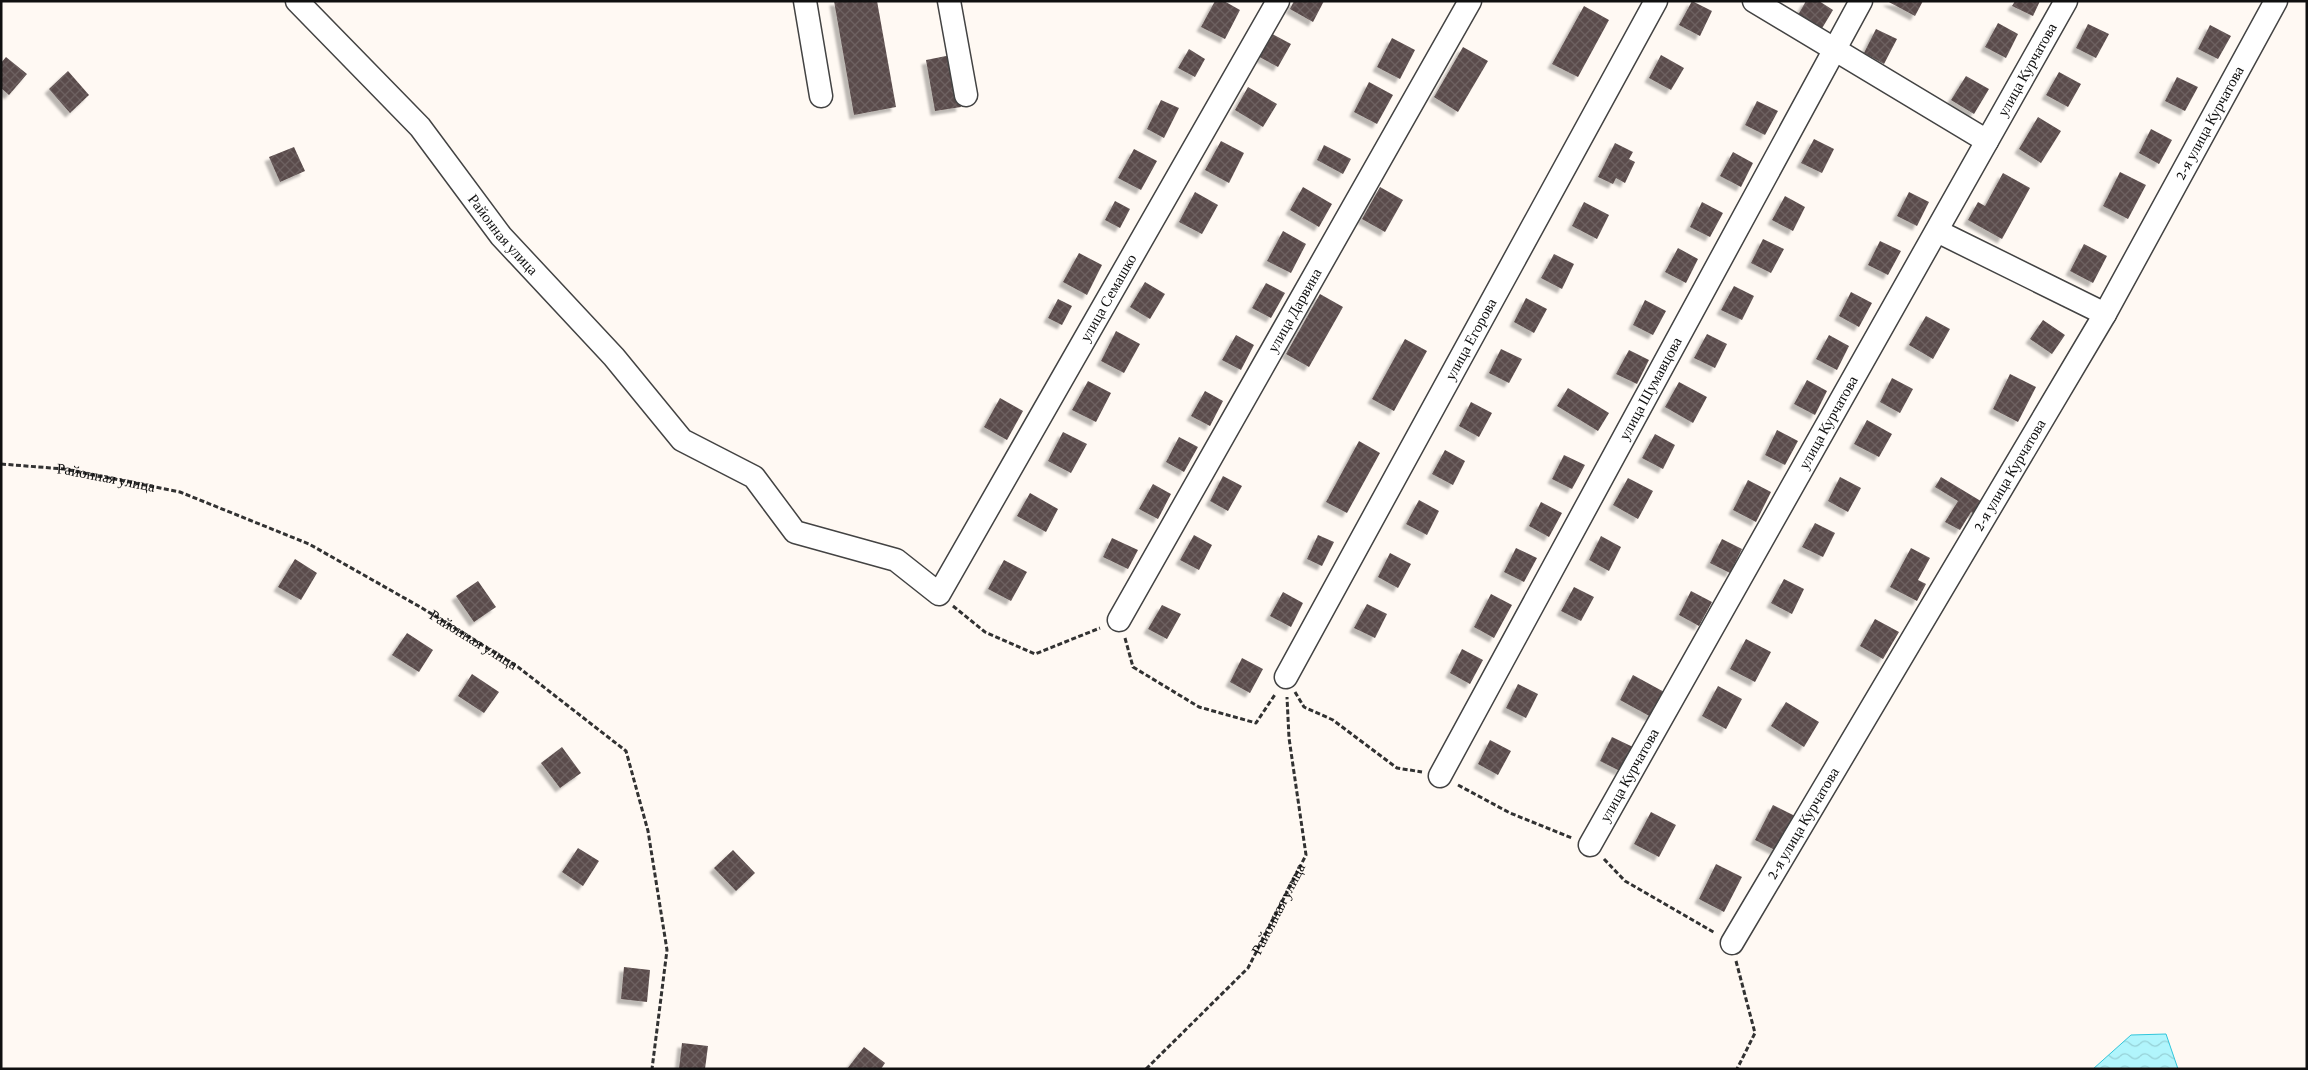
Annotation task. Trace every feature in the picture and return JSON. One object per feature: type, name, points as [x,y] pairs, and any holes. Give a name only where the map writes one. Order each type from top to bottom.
[{"type":"street","name":"Районная улица","points":[[297,1],[420,127],[501,236],[614,357],[682,440],[754,477],[795,532],[896,560],[940,594]]},
{"type":"street","points":[[805,1],[821,96]]},
{"type":"street","points":[[949,1],[966,95]]},
{"type":"street","name":"улица Семашко","points":[[940,594],[1278,1]]},
{"type":"street","name":"улица Дарвина","points":[[1120,620],[1470,1]]},
{"type":"street","name":"улица Егорова","points":[[1286,677],[1656,1]]},
{"type":"street","points":[[1754,1],[1987,141]]},
{"type":"street","name":"улица Шумавцова","points":[[1440,776],[1861,1]]},
{"type":"street","name":"улица Курчатова","points":[[1590,845],[2066,1]]},
{"type":"street","name":"2-я улица Курчатова","points":[[1732,942],[2105,314],[2276,1]]},
{"type":"street","points":[[1937,231],[2105,314]]},
{"type":"path","name":"Районная улица","points":[[1,464],[64,469],[180,492],[310,544],[422,608],[518,668],[626,751],[648,831],[667,950],[652,1069]]},
{"type":"path","points":[[940,594],[985,632],[1035,654],[1120,620],[1133,667],[1199,707],[1256,724],[1286,677],[1304,707],[1333,720],[1397,768],[1440,776],[1510,813],[1590,845],[1625,881],[1732,942],[1754,1033],[1737,1069]]},
{"type":"path","name":"Районная улица","points":[[1146,1069],[1248,968],[1306,855],[1289,738],[1286,677]]},
{"type":"water","points":[[2166,1034],[2178,1069],[2093,1069],[2131,1035]]},
{"type":"building","points":[[834,1],[877,1],[896,107],[854,115]]},
{"type":"building","points":[[1215,1],[1224,1],[1240,10],[1225,39],[1201,27]]},
{"type":"building","points":[[1294,1],[1324,1],[1313,22],[1290,9]]},
{"type":"building","points":[[1692,1],[1712,11],[1700,36],[1679,25]]},
{"type":"building","points":[[1806,1],[1819,1],[1833,10],[1821,30],[1798,15]]},
{"type":"building","points":[[1887,1],[1923,1],[1915,16]]},
{"type":"building","points":[[2015,1],[2040,1],[2033,16],[2012,6]]},
{"type":"building","points":[[1584,6],[1609,20],[1578,77],[1552,64]]},
{"type":"building","points":[[1998,23],[2018,34],[2006,58],[1985,47]]},
{"type":"building","points":[[2088,24],[2109,34],[2096,58],[2076,48]]},
{"type":"building","points":[[2210,25],[2231,36],[2218,59],[2198,49]]},
{"type":"building","points":[[1876,29],[1897,39],[1884,64],[1864,53]]},
{"type":"building","points":[[1267,31],[1291,44],[1278,67],[1254,54]]},
{"type":"building","points":[[1392,38],[1415,50],[1400,79],[1377,67]]},
{"type":"building","points":[[1463,47],[1488,61],[1458,112],[1434,97]]},
{"type":"building","points":[[1189,49],[1205,59],[1195,77],[1178,68]]},
{"type":"building","points":[[951,55],[961,107],[935,111],[926,60]]},
{"type":"building","points":[[1661,55],[1684,68],[1671,90],[1649,78]]},
{"type":"building","points":[[6,57],[27,74],[9,95],[1,88],[1,63]]},
{"type":"building","points":[[68,71],[89,95],[70,113],[49,89]]},
{"type":"building","points":[[2059,72],[2081,84],[2068,107],[2046,95]]},
{"type":"building","points":[[1966,76],[1989,89],[1974,114],[1951,100]]},
{"type":"building","points":[[2177,77],[2198,87],[2185,111],[2165,101]]},
{"type":"building","points":[[1369,82],[1393,95],[1377,124],[1354,112]]},
{"type":"building","points":[[1248,87],[1277,104],[1263,127],[1235,110]]},
{"type":"building","points":[[1161,100],[1179,108],[1164,138],[1147,129]]},
{"type":"building","points":[[1757,101],[1778,111],[1765,135],[1745,125]]},
{"type":"building","points":[[2038,117],[2061,131],[2041,163],[2019,149]]},
{"type":"building","points":[[2151,129],[2172,140],[2159,164],[2139,153]]},
{"type":"building","points":[[1814,139],[1834,149],[1822,173],[1801,163]]},
{"type":"building","points":[[1221,141],[1244,153],[1229,183],[1205,170]]},
{"type":"building","points":[[1615,143],[1633,152],[1629,159],[1635,162],[1625,183],[1616,178],[1613,184],[1598,177]]},
{"type":"building","points":[[1324,145],[1351,159],[1343,174],[1317,160]]},
{"type":"building","points":[[294,147],[305,171],[280,182],[269,157]]},
{"type":"building","points":[[1134,149],[1157,161],[1141,190],[1118,178]]},
{"type":"building","points":[[1733,152],[1753,163],[1741,187],[1720,176]]},
{"type":"building","points":[[2120,172],[2146,185],[2128,219],[2103,206]]},
{"type":"building","points":[[2003,173],[2030,188],[2002,239],[1968,220],[1978,202],[1985,206]]},
{"type":"building","points":[[1303,187],[1332,204],[1319,227],[1290,210]]},
{"type":"building","points":[[1380,187],[1403,200],[1385,232],[1362,219]]},
{"type":"building","points":[[1195,192],[1218,205],[1202,234],[1179,222]]},
{"type":"building","points":[[1909,192],[1929,202],[1917,226],[1897,216]]},
{"type":"building","points":[[1785,196],[1805,207],[1793,231],[1772,220]]},
{"type":"building","points":[[1115,201],[1130,209],[1120,228],[1105,220]]},
{"type":"building","points":[[1584,202],[1609,215],[1597,239],[1572,226]]},
{"type":"building","points":[[1702,202],[1723,213],[1710,237],[1690,227]]},
{"type":"building","points":[[1283,231],[1306,244],[1291,273],[1267,261]]},
{"type":"building","points":[[1763,239],[1784,249],[1771,273],[1751,263]]},
{"type":"building","points":[[1880,241],[1901,251],[1888,275],[1868,265]]},
{"type":"building","points":[[2084,244],[2107,256],[2093,283],[2070,271]]},
{"type":"building","points":[[1678,248],[1698,259],[1686,283],[1665,272]]},
{"type":"building","points":[[1079,253],[1102,265],[1087,295],[1063,282]]},
{"type":"building","points":[[1554,254],[1574,264],[1562,289],[1541,278]]},
{"type":"building","points":[[1145,282],[1165,294],[1150,319],[1130,307]]},
{"type":"building","points":[[1266,283],[1285,293],[1271,318],[1252,308]]},
{"type":"building","points":[[1734,286],[1754,296],[1742,320],[1721,310]]},
{"type":"building","points":[[1851,292],[1872,303],[1859,327],[1839,316]]},
{"type":"building","points":[[1320,294],[1343,307],[1309,367],[1286,354]]},
{"type":"building","points":[[1526,298],[1547,309],[1534,333],[1514,322]]},
{"type":"building","points":[[1058,299],[1072,306],[1062,325],[1048,318]]},
{"type":"building","points":[[1645,300],[1666,311],[1653,335],[1633,325]]},
{"type":"building","points":[[1926,316],[1950,329],[1933,359],[1909,345]]},
{"type":"building","points":[[2043,320],[2065,335],[2052,354],[2030,339]]},
{"type":"building","points":[[1116,331],[1140,344],[1124,373],[1101,361]]},
{"type":"building","points":[[1707,334],[1727,344],[1715,368],[1694,358]]},
{"type":"building","points":[[1236,335],[1254,345],[1241,370],[1222,360]]},
{"type":"building","points":[[1829,335],[1849,346],[1837,370],[1816,359]]},
{"type":"building","points":[[1405,339],[1427,351],[1394,411],[1372,399]]},
{"type":"building","points":[[1501,349],[1522,359],[1509,383],[1489,373]]},
{"type":"building","points":[[1629,350],[1649,360],[1637,384],[1616,374]]},
{"type":"building","points":[[2010,374],[2036,387],[2018,422],[1993,409]]},
{"type":"building","points":[[1892,378],[1913,389],[1900,413],[1880,402]]},
{"type":"building","points":[[1807,380],[1827,391],[1815,415],[1794,404]]},
{"type":"building","points":[[1088,381],[1111,393],[1096,422],[1072,410]]},
{"type":"building","points":[[1679,382],[1707,397],[1693,423],[1665,407]]},
{"type":"building","points":[[1568,388],[1609,413],[1598,431],[1557,406]]},
{"type":"building","points":[[1205,391],[1223,401],[1210,426],[1191,416]]},
{"type":"building","points":[[1000,398],[1023,411],[1007,440],[984,427]]},
{"type":"building","points":[[1471,402],[1492,413],[1479,437],[1459,426]]},
{"type":"building","points":[[1867,420],[1892,434],[1879,457],[1854,444]]},
{"type":"building","points":[[1777,430],[1798,441],[1785,465],[1765,455]]},
{"type":"building","points":[[1063,432],[1087,444],[1071,473],[1048,461]]},
{"type":"building","points":[[1655,434],[1675,445],[1663,469],[1642,458]]},
{"type":"building","points":[[1179,437],[1198,447],[1184,472],[1166,462]]},
{"type":"building","points":[[1359,441],[1380,453],[1347,513],[1326,502]]},
{"type":"building","points":[[1445,450],[1465,461],[1453,485],[1432,474]]},
{"type":"building","points":[[1564,455],[1585,465],[1572,489],[1552,479]]},
{"type":"building","points":[[1223,476],[1242,486],[1228,511],[1210,501]]},
{"type":"building","points":[[1840,477],[1861,488],[1848,512],[1828,501]]},
{"type":"building","points":[[1941,477],[1984,503],[1976,515],[1971,512],[1960,530],[1945,522],[1958,501],[1935,487]]},
{"type":"building","points":[[1628,478],[1653,491],[1638,519],[1613,505]]},
{"type":"building","points":[[1748,480],[1771,492],[1756,522],[1733,510]]},
{"type":"building","points":[[1153,484],[1171,494],[1158,519],[1139,509]]},
{"type":"building","points":[[1030,493],[1058,509],[1046,532],[1017,516]]},
{"type":"building","points":[[1419,500],[1439,511],[1427,535],[1406,524]]},
{"type":"building","points":[[1541,502],[1562,513],[1549,537],[1529,526]]},
{"type":"building","points":[[1815,523],[1835,533],[1823,557],[1802,547]]},
{"type":"building","points":[[1194,535],[1212,545],[1199,570],[1180,560]]},
{"type":"building","points":[[1318,535],[1334,542],[1322,566],[1307,559]]},
{"type":"building","points":[[1601,536],[1621,547],[1609,571],[1589,560]]},
{"type":"building","points":[[1112,538],[1138,550],[1128,569],[1103,557]]},
{"type":"building","points":[[1722,539],[1742,549],[1730,573],[1710,563]]},
{"type":"building","points":[[1516,548],[1537,558],[1524,582],[1504,572]]},
{"type":"building","points":[[1911,548],[1930,558],[1918,580],[1926,584],[1917,601],[1890,587]]},
{"type":"building","points":[[1390,553],[1411,564],[1398,588],[1378,577]]},
{"type":"building","points":[[295,559],[317,573],[301,600],[278,587]]},
{"type":"building","points":[[1004,560],[1027,572],[1011,601],[988,589]]},
{"type":"building","points":[[1784,579],[1804,589],[1792,614],[1771,603]]},
{"type":"building","points":[[478,581],[496,607],[474,622],[456,596]]},
{"type":"building","points":[[1574,587],[1594,597],[1581,621],[1561,611]]},
{"type":"building","points":[[1691,591],[1712,602],[1699,626],[1679,615]]},
{"type":"building","points":[[1283,592],[1303,603],[1291,627],[1270,616]]},
{"type":"building","points":[[1491,594],[1512,605],[1494,638],[1474,627]]},
{"type":"building","points":[[1367,604],[1387,614],[1375,638],[1354,628]]},
{"type":"building","points":[[1162,605],[1181,614],[1167,639],[1148,629]]},
{"type":"building","points":[[1875,619],[1899,632],[1883,659],[1860,646]]},
{"type":"building","points":[[407,633],[433,650],[419,672],[392,655]]},
{"type":"building","points":[[1746,639],[1771,652],[1755,682],[1730,669]]},
{"type":"building","points":[[1462,649],[1483,660],[1470,684],[1450,673]]},
{"type":"building","points":[[1242,658],[1263,669],[1250,693],[1230,682]]},
{"type":"building","points":[[472,674],[499,692],[484,713],[458,696]]},
{"type":"building","points":[[1633,675],[1666,693],[1653,718],[1620,700]]},
{"type":"building","points":[[1518,684],[1538,694],[1526,718],[1506,708]]},
{"type":"building","points":[[1718,686],[1742,699],[1726,729],[1702,716]]},
{"type":"building","points":[[1786,702],[1819,722],[1804,747],[1771,726]]},
{"type":"building","points":[[1612,737],[1633,747],[1620,771],[1600,761]]},
{"type":"building","points":[[1490,740],[1511,751],[1498,775],[1478,764]]},
{"type":"building","points":[[562,747],[581,773],[560,788],[541,763]]},
{"type":"building","points":[[1773,805],[1799,818],[1781,853],[1755,840]]},
{"type":"building","points":[[1651,812],[1676,825],[1659,857],[1634,844]]},
{"type":"building","points":[[578,848],[599,861],[583,886],[562,872]]},
{"type":"building","points":[[733,850],[755,873],[736,891],[714,868]]},
{"type":"building","points":[[1716,864],[1742,877],[1724,912],[1699,899]]},
{"type":"building","points":[[624,967],[650,970],[647,1002],[621,999]]},
{"type":"building","points":[[682,1043],[708,1046],[705,1069],[679,1069]]},
{"type":"building","points":[[864,1047],[885,1063],[881,1069],[847,1069]]}]
